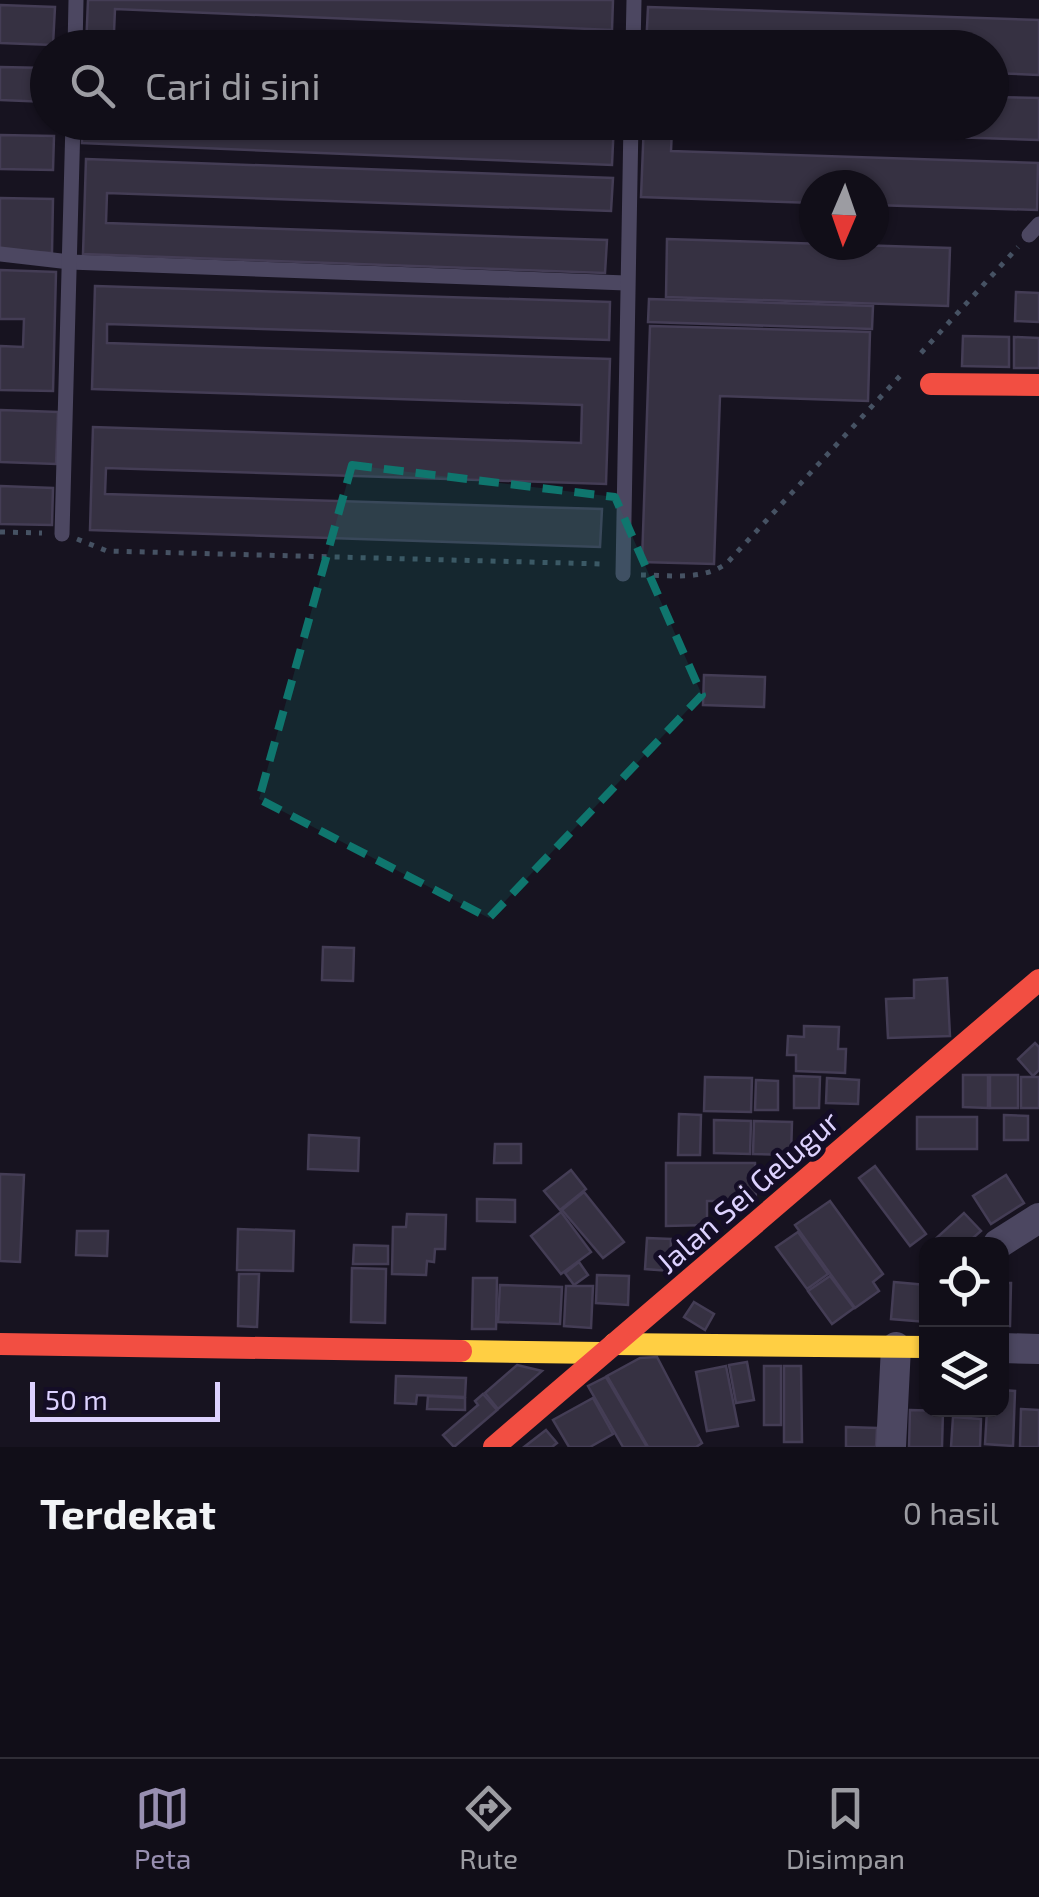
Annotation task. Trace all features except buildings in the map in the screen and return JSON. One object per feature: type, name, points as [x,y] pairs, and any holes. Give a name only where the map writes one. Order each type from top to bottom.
[{"type":"street","points":[[931,384],[1039,385]]},
{"type":"street","name":"Jalan Sei Gelugur","points":[[494,1447],[1039,980]]},
{"type":"street","points":[[1009,1237],[1039,1218]]},
{"type":"street","points":[[0,1344],[608,1349],[919,1347]]},
{"type":"street","points":[[891,1447],[896,1347]]},
{"type":"street","points":[[1009,1348],[1039,1348]]},
{"type":"lane","points":[[75,30],[76,0]]},
{"type":"lane","points":[[633,30],[634,0]]},
{"type":"lane","points":[[62,534],[73,140]]},
{"type":"lane","points":[[623,574],[630,140]]},
{"type":"lane","points":[[0,254],[70,262],[626,284]]},
{"type":"path","points":[[0,532],[62,534],[106,550],[608,564],[623,574],[714,572],[727,563],[1034,230]]},
{"type":"highlighted area","points":[[352,465],[615,497],[702,695],[489,918],[259,799]]},
{"type":"traffic: slow","points":[[614,1344],[919,1347]]},
{"type":"traffic: slow","points":[[461,1351],[602,1353]]},
{"type":"traffic: jam","points":[[931,384],[1039,385]]},
{"type":"traffic: jam","points":[[494,1447],[1039,980]]},
{"type":"traffic: jam","points":[[0,1344],[461,1351]]}]
